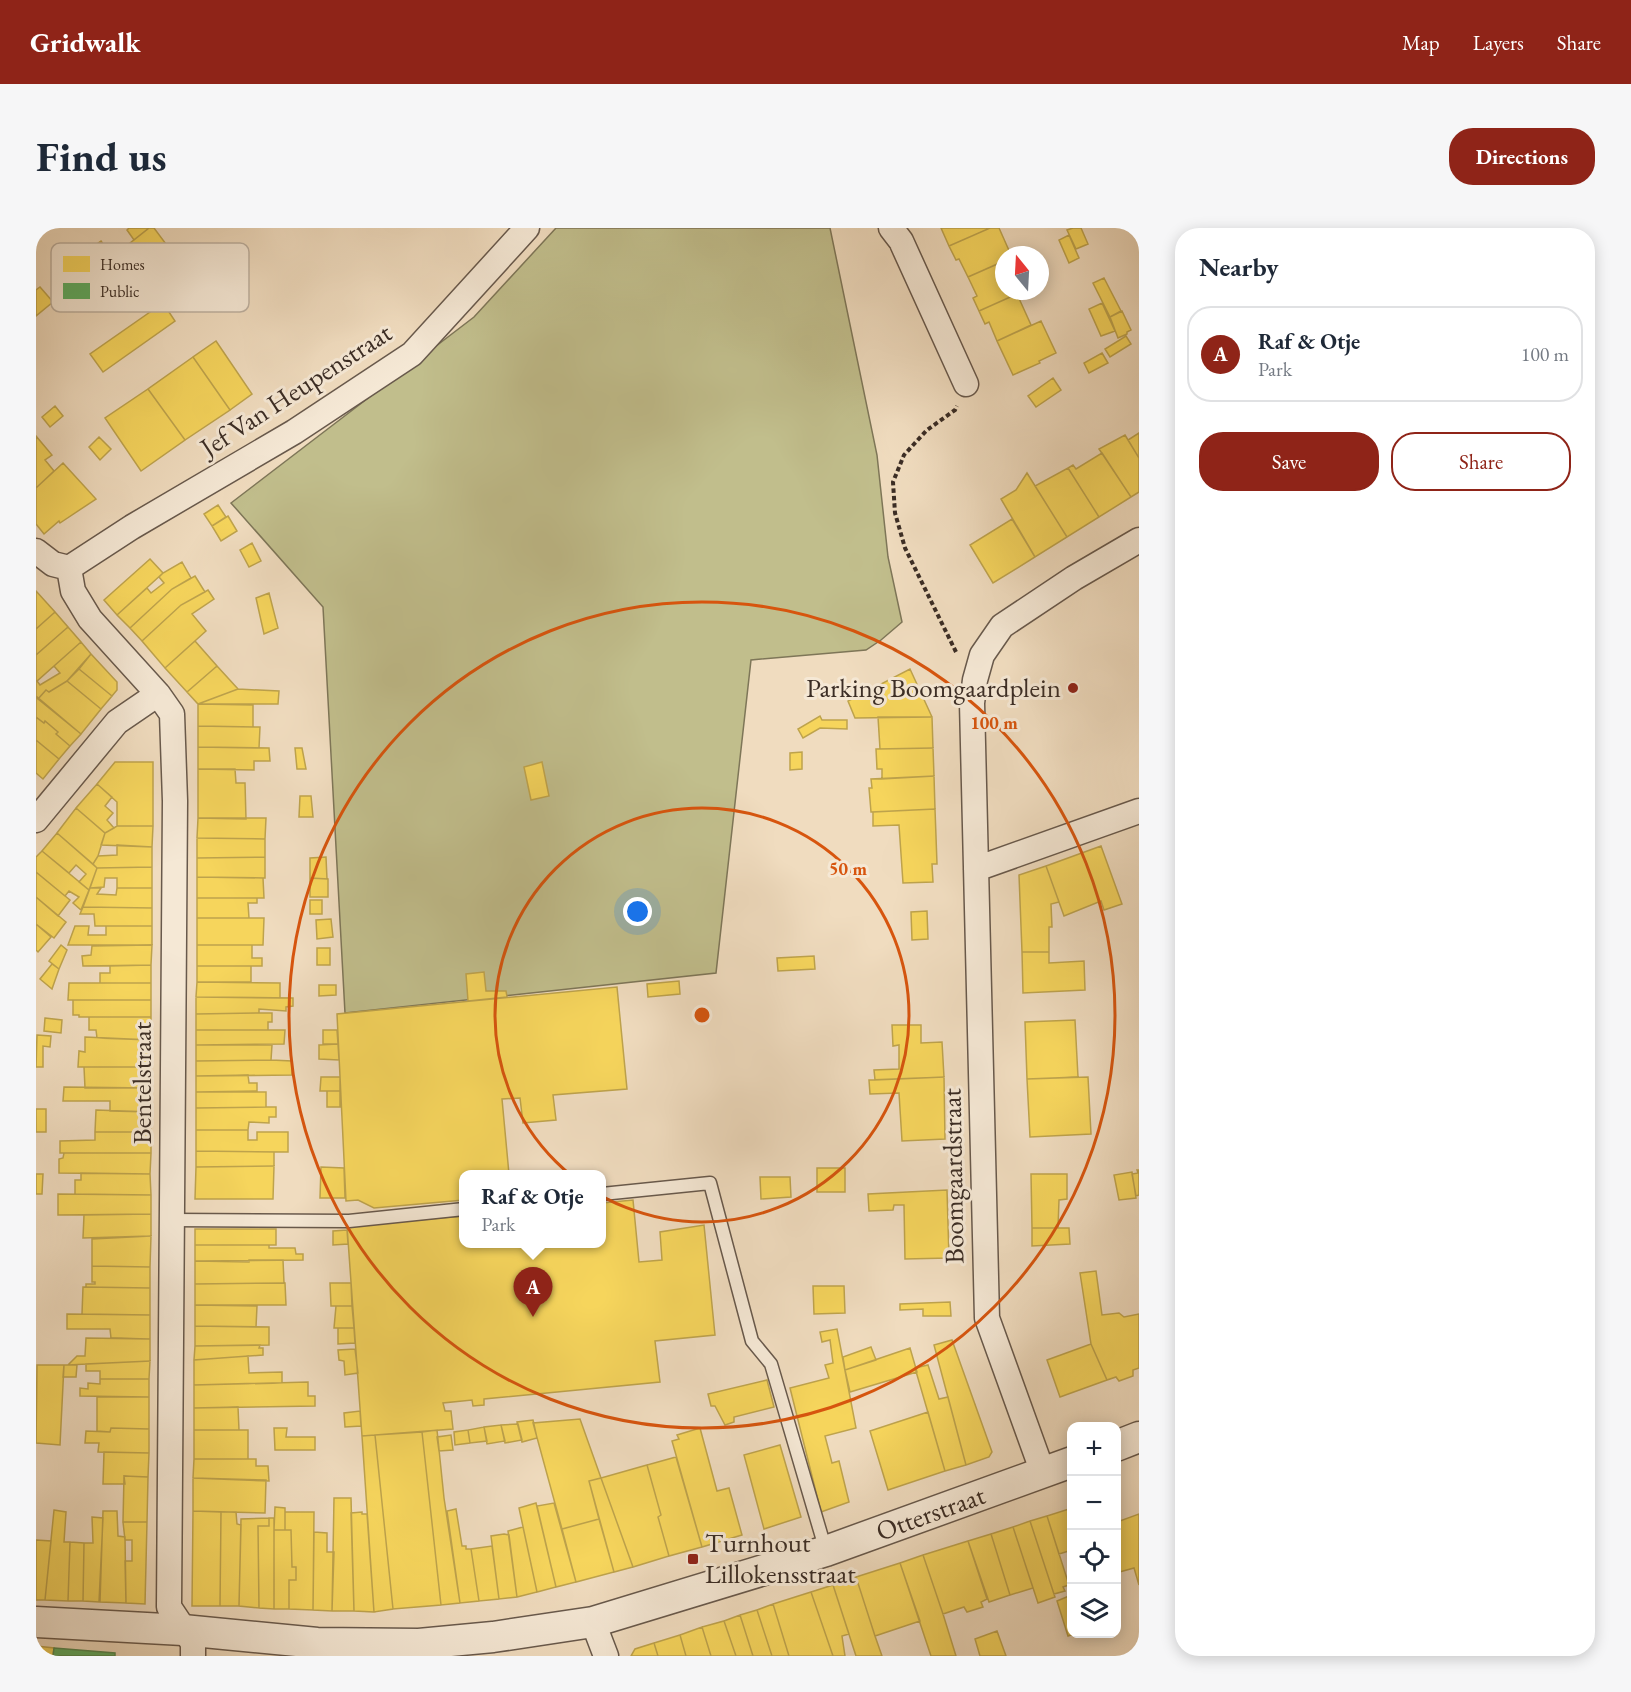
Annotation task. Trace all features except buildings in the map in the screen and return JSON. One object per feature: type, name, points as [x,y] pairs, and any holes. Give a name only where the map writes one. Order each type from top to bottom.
[{"type":"street","name":"Jef Van Heupenstraat","points":[[69,568],[132,527],[294,432],[412,354],[527,228]]},
{"type":"street","points":[[891,228],[901,241],[966,384]]},
{"type":"street","name":"Boomgaardstraat","points":[[1043,1473],[987,1318],[972,702],[982,655],[1002,626],[1074,578],[1139,540]]},
{"type":"street","points":[[36,550],[53,564],[69,568]]},
{"type":"street","name":"Bentelstraat","points":[[69,568],[74,591],[90,619],[158,694],[172,714],[175,801],[169,1607],[188,1643]]},
{"type":"street","points":[[36,820],[117,722],[158,694]]},
{"type":"street","points":[[976,869],[1139,812]]},
{"type":"street","points":[[1121,1444],[1139,1437]]},
{"type":"street","name":"Otterstraat","points":[[36,1622],[188,1643],[418,1644],[493,1637],[593,1622],[826,1551],[1067,1464]]},
{"type":"street","points":[[593,1622],[606,1656]]},
{"type":"lane","points":[[606,1194],[710,1183],[752,1341],[771,1364],[826,1551]]},
{"type":"lane","points":[[171,1220],[349,1221],[459,1210]]},
{"type":"path","points":[[966,384],[955,410],[927,430],[904,454],[893,482],[895,513],[904,548],[956,652],[975,680]]},
{"type":"shaded area","points":[[556,228],[830,228],[877,455],[888,557],[902,622],[866,650],[751,660],[716,973],[345,1013],[323,607],[231,503],[474,317]]},
{"type":"place","name":"Parking Boomgaardplein","points":[[1073,688]]},
{"type":"place","name":"Raf & Otje","points":[[533,1317]]},
{"type":"place","name":"Turnhout Lillokensstraat","points":[[693,1559]]}]
